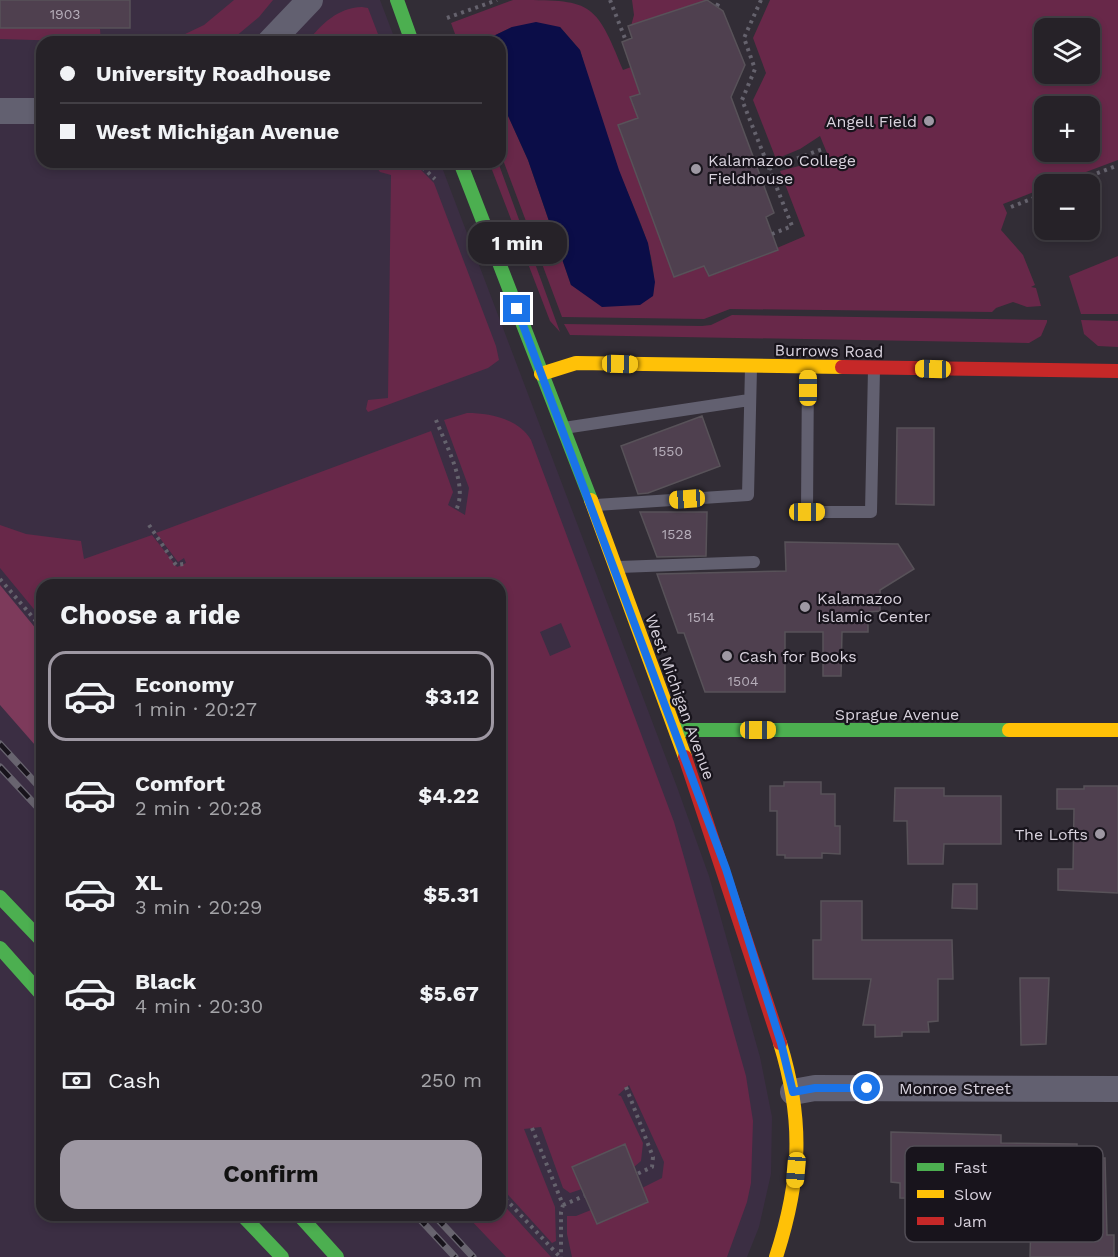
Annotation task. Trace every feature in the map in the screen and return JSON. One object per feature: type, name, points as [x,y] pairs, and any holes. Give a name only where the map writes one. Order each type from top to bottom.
[{"type":"street","points":[[276,36],[310,0]]},
{"type":"street","points":[[397,0],[410,36]]},
{"type":"street","points":[[0,111],[36,111]]},
{"type":"street","name":"West Michigan Avenue","points":[[462,168],[676,730],[733,891],[781,1043],[793,1092],[798,1150],[795,1189],[788,1221],[776,1257]]},
{"type":"street","name":"Burrows Road","points":[[541,374],[576,363],[1118,371]]},
{"type":"street","name":"Sprague Avenue","points":[[676,730],[1118,730]]},
{"type":"street","points":[[0,897],[36,935]]},
{"type":"street","points":[[0,948],[36,988]]},
{"type":"street","name":"Monroe Street","points":[[793,1092],[823,1088],[1118,1089]]},
{"type":"street","points":[[248,1221],[282,1257]]},
{"type":"street","points":[[304,1221],[337,1257]]},
{"type":"lane","points":[[592,506],[748,495],[751,367]]},
{"type":"lane","points":[[808,367],[807,512],[871,512],[874,368]]},
{"type":"lane","points":[[563,428],[749,400]]},
{"type":"lane","points":[[614,567],[754,562]]},
{"type":"path","points":[[447,18],[497,0]]},
{"type":"path","points":[[610,0],[626,41]]},
{"type":"path","points":[[717,6],[720,0]]},
{"type":"path","points":[[761,0],[744,38],[755,69],[742,100],[792,226],[772,234]]},
{"type":"path","points":[[769,169],[825,148]]},
{"type":"path","points":[[1096,174],[1117,166],[1118,172]]},
{"type":"path","points":[[423,168],[436,180]]},
{"type":"path","points":[[1011,207],[1034,198]]},
{"type":"path","points":[[436,420],[460,487],[460,502],[456,510]]},
{"type":"path","points":[[149,525],[176,565],[184,564]]},
{"type":"path","points":[[0,579],[36,621]]},
{"type":"path","points":[[626,1087],[653,1157],[652,1167],[637,1174]]},
{"type":"path","points":[[532,1128],[563,1205],[561,1257]]},
{"type":"path","points":[[563,1205],[585,1196]]},
{"type":"path","points":[[506,1199],[561,1257]]},
{"type":"shaded area","points":[[0,0],[380,0],[394,36],[36,36],[36,168],[442,168],[709,876],[760,1057],[772,1117],[771,1174],[759,1227],[747,1257],[0,1257]]},
{"type":"shaded area","points":[[234,0],[273,0],[259,17],[236,36],[182,36],[204,25]]},
{"type":"shaded area","points":[[513,0],[559,1],[575,4],[587,9],[596,17],[605,30],[623,70],[631,67],[640,94],[630,98],[638,118],[618,126],[675,277],[704,266],[710,276],[778,250],[777,248],[805,236],[780,171],[829,158],[820,136],[800,149],[776,159],[753,100],[766,73],[753,38],[770,0],[1118,0],[1118,160],[1081,174],[1034,174],[1034,192],[1003,204],[1007,213],[1001,230],[1023,255],[1035,285],[1031,287],[1036,288],[1041,306],[1027,307],[1013,302],[996,308],[992,312],[730,309],[704,319],[562,317],[506,168],[506,111],[528,160],[571,285],[653,296],[654,280],[649,247],[618,169],[580,50],[560,27],[512,27],[493,36],[456,36],[451,23]]},
{"type":"shaded area","points":[[632,0],[707,0],[631,26],[634,15]]},
{"type":"shaded area","points":[[353,8],[368,8],[379,36],[312,36],[331,18]]},
{"type":"shaded area","points":[[536,22],[560,27],[580,50],[619,170],[648,243],[655,282],[653,296],[640,305],[602,307],[571,285],[528,160],[506,111],[506,36],[493,36],[512,27]]},
{"type":"shaded area","points":[[0,28],[100,29],[101,36],[36,36],[36,40],[0,39]]},
{"type":"shaded area","points":[[377,168],[419,168],[434,183],[496,346],[499,360],[488,368],[368,412],[366,409],[368,400],[388,398],[391,175],[380,172]]},
{"type":"shaded area","points":[[491,168],[500,168],[560,332],[550,321]]},
{"type":"shaded area","points":[[1118,256],[1118,314],[1081,314],[1069,276]]},
{"type":"shaded area","points":[[732,315],[1047,320],[1047,322],[1041,336],[1029,343],[570,335],[564,324],[702,326],[711,325]]},
{"type":"shaded area","points":[[1081,320],[1118,321],[1118,347],[1098,346],[1084,334]]},
{"type":"shaded area","points":[[467,413],[485,414],[512,422],[526,433],[531,440],[674,822],[746,1076],[753,1121],[751,1183],[747,1202],[727,1257],[572,1257],[567,1234],[567,1216],[576,1216],[591,1210],[597,1224],[648,1202],[642,1188],[662,1178],[664,1162],[629,1085],[618,1095],[621,1096],[643,1143],[641,1161],[634,1167],[624,1145],[573,1167],[582,1189],[570,1193],[563,1188],[541,1127],[524,1129],[555,1207],[556,1241],[552,1243],[506,1193],[506,579],[36,579],[36,612],[0,568],[0,525],[26,534],[81,541],[84,559],[152,535],[177,567],[186,563],[184,558],[178,562],[156,533],[431,431],[453,492],[448,505],[465,515],[469,488],[444,420]],"holes":[[[561,623],[571,647],[550,656],[540,632]]]},
{"type":"shaded area","points":[[0,585],[36,629],[36,746],[0,705]]},
{"type":"shaded area","points":[[506,1208],[551,1257],[506,1257],[472,1221],[506,1221]]},
{"type":"building","points":[[0,0],[130,0],[130,28],[0,28]]},
{"type":"building","name":"Kalamazoo College Fieldhouse","points":[[707,0],[723,11],[745,65],[731,97],[774,213],[766,217],[778,250],[709,276],[704,266],[674,277],[618,125],[638,118],[630,97],[640,94],[622,42],[632,38],[628,26]]},
{"type":"building","points":[[702,416],[720,466],[648,493],[638,494],[621,446]]},
{"type":"building","points":[[897,428],[934,428],[934,505],[896,504]]},
{"type":"building","points":[[640,512],[707,512],[706,556],[657,557]]},
{"type":"building","name":"Kalamazoo Islamic Center","points":[[785,542],[898,544],[914,569],[880,590],[880,611],[868,612],[868,632],[842,632],[841,676],[823,676],[823,632],[785,632],[785,692],[705,692],[684,633],[678,633],[657,574],[786,571]]},
{"type":"building","points":[[784,782],[821,782],[821,794],[835,794],[835,826],[840,826],[840,854],[822,853],[822,858],[785,858],[785,855],[777,855],[777,811],[770,811],[770,786],[784,786]]},
{"type":"building","name":"The Lofts","points":[[1084,786],[1118,786],[1118,893],[1058,890],[1058,869],[1073,869],[1074,809],[1057,809],[1057,789],[1084,789]]},
{"type":"building","points":[[895,788],[944,788],[944,796],[1001,796],[1001,844],[944,844],[943,864],[908,864],[907,821],[894,821]]},
{"type":"building","points":[[953,884],[977,884],[977,909],[952,908]]},
{"type":"building","points":[[821,901],[862,901],[862,940],[952,940],[953,979],[938,979],[938,1021],[928,1022],[929,1032],[902,1032],[902,1036],[875,1037],[875,1025],[863,1025],[871,979],[813,979],[813,940],[821,940]]},
{"type":"building","points":[[1020,978],[1049,978],[1046,1044],[1021,1045]]},
{"type":"building","points":[[891,1132],[1001,1135],[1001,1143],[1077,1144],[1077,1146],[905,1146],[905,1198],[900,1198],[900,1183],[891,1182]]},
{"type":"building","points":[[625,1144],[648,1202],[597,1224],[572,1167]]},
{"type":"building","points":[[1103,1158],[1105,1158],[1107,1235],[1114,1235],[1114,1257],[1030,1257],[1030,1242],[1103,1242]]},
{"type":"railway","points":[[0,744],[36,783]]},
{"type":"railway","points":[[0,767],[36,806]]},
{"type":"railway","points":[[422,1221],[455,1257]]},
{"type":"railway","points":[[440,1221],[473,1257]]},
{"type":"traffic: fast","points":[[397,0],[410,36]]},
{"type":"traffic: fast","points":[[462,168],[591,500]]},
{"type":"traffic: fast","points":[[676,730],[1009,730]]},
{"type":"traffic: fast","points":[[0,897],[36,935]]},
{"type":"traffic: fast","points":[[0,948],[36,988]]},
{"type":"traffic: fast","points":[[248,1221],[282,1257]]},
{"type":"traffic: fast","points":[[304,1221],[337,1257]]},
{"type":"traffic: slow","points":[[541,374],[576,363],[842,367]]},
{"type":"traffic: slow","points":[[591,500],[685,757]]},
{"type":"traffic: slow","points":[[1009,730],[1118,730]]},
{"type":"traffic: slow","points":[[776,1257],[791,1202],[796,1150],[793,1099],[780,1043]]},
{"type":"traffic: jam","points":[[842,367],[1118,371]]},
{"type":"traffic: jam","points":[[685,757],[780,1043]]},
{"type":"place","name":"Angell Field","points":[[929,121]]},
{"type":"place","name":"Kalamazoo College Fieldhouse","points":[[696,169]]},
{"type":"place","name":"Kalamazoo Islamic Center","points":[[805,607]]},
{"type":"place","name":"Cash for Books","points":[[727,656]]},
{"type":"place","name":"The Lofts","points":[[1100,834]]},
{"type":"route","points":[[517,309],[726,869],[759,980],[781,1043],[793,1092],[815,1088],[867,1088]]}]
